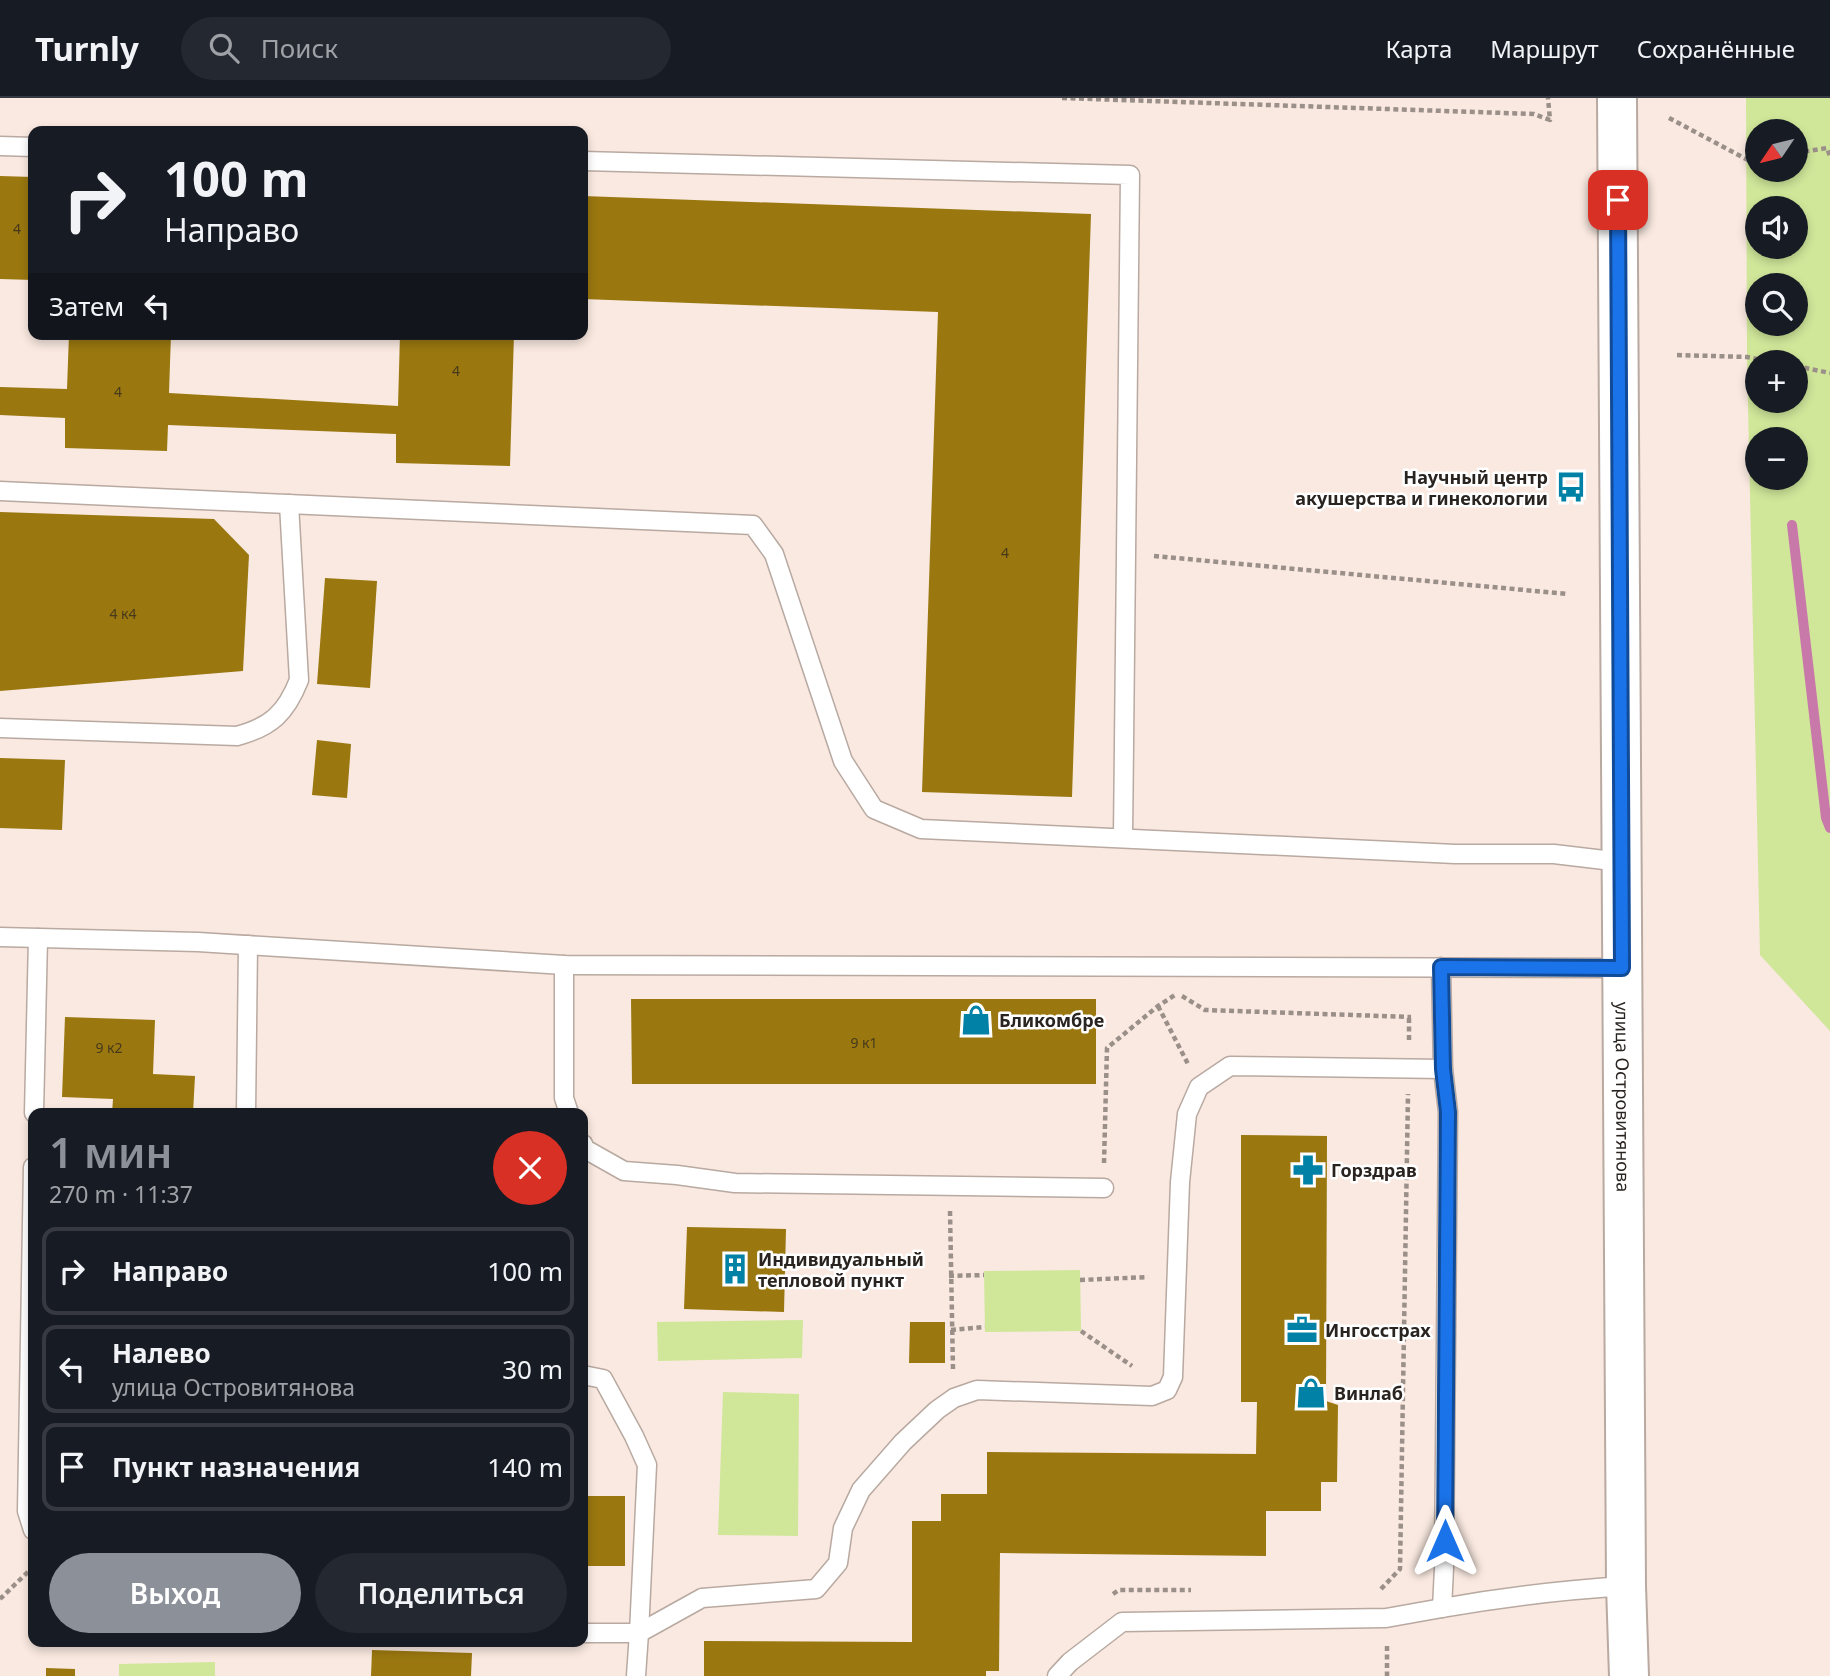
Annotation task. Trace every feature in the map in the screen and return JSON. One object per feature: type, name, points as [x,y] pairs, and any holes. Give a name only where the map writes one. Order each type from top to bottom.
[{"type":"main road","name":"улица Островитянова","points":[[1617,98],[1626,1586],[1629,1676]]},
{"type":"lane","points":[[0,146],[28,147]]},
{"type":"lane","points":[[588,161],[1130,175],[1123,838]]},
{"type":"lane","points":[[0,491],[753,525],[774,554],[843,761],[874,809],[921,830],[1455,854],[1554,854],[1621,862]]},
{"type":"lane","points":[[0,728],[237,736],[258,730],[276,718],[292,699],[299,680],[289,504]]},
{"type":"lane","points":[[0,937],[248,945],[564,965],[1622,968]]},
{"type":"lane","points":[[34,1108],[38,938]]},
{"type":"lane","points":[[246,1108],[248,945]]},
{"type":"lane","points":[[564,965],[564,1098],[567,1108]]},
{"type":"lane","points":[[1441,967],[1440,1013],[1448,1112],[1442,1608]]},
{"type":"lane","points":[[588,1633],[639,1633],[702,1598],[816,1589],[838,1563],[843,1528],[860,1490],[903,1442],[937,1409],[954,1398],[977,1390],[1152,1396],[1167,1390],[1173,1377],[1180,1182],[1187,1114],[1199,1087],[1230,1066],[1443,1069]]},
{"type":"lane","points":[[588,1151],[624,1171],[735,1183],[1104,1188]]},
{"type":"lane","points":[[588,1376],[603,1379],[647,1465],[636,1676]]},
{"type":"lane","points":[[28,1454],[28,1514]]},
{"type":"lane","points":[[1057,1676],[1070,1662],[1122,1622],[1387,1618],[1499,1598],[1626,1586]]},
{"type":"path","points":[[1062,98],[1534,114],[1550,120],[1548,98]]},
{"type":"path","points":[[1669,118],[1745,158]]},
{"type":"path","points":[[1808,152],[1829,149]]},
{"type":"path","points":[[1676,355],[1745,357]]},
{"type":"path","points":[[1808,368],[1830,373]]},
{"type":"path","points":[[1126,554],[1568,594]]},
{"type":"path","points":[[1104,1188],[1107,1048],[1178,993],[1205,1010],[1409,1017],[1440,1013]]},
{"type":"path","points":[[1158,1006],[1199,1087]]},
{"type":"path","points":[[1400,1569],[1409,1017]]},
{"type":"path","points":[[950,1186],[949,1276],[954,1398]]},
{"type":"path","points":[[949,1276],[984,1275]]},
{"type":"path","points":[[1080,1280],[1177,1276]]},
{"type":"path","points":[[951,1330],[985,1327]]},
{"type":"path","points":[[1081,1331],[1167,1390]]},
{"type":"path","points":[[0,1599],[28,1572]]},
{"type":"green space","points":[[1746,98],[1830,98],[1830,1031],[1760,955],[1750,490],[1808,490],[1808,427],[1749,427],[1748,413],[1808,413],[1808,350],[1747,350],[1747,336],[1808,336],[1808,273],[1747,273],[1747,259],[1808,259],[1808,196],[1746,196],[1746,182],[1808,182],[1808,119],[1746,119]]},
{"type":"green space","points":[[1080,1270],[1081,1331],[985,1332],[984,1271]]},
{"type":"green space","points":[[803,1320],[802,1358],[658,1361],[657,1322]]},
{"type":"green space","points":[[723,1392],[799,1394],[798,1536],[718,1535]]},
{"type":"green space","points":[[215,1662],[215,1676],[119,1676],[119,1664]]},
{"type":"building","points":[[0,176],[28,177],[28,280],[0,279]]},
{"type":"building","points":[[588,196],[1091,214],[1072,797],[922,792],[938,312],[588,299]]},
{"type":"building","points":[[69,340],[171,340],[169,393],[398,406],[400,340],[514,340],[510,466],[396,463],[396,434],[168,425],[167,451],[65,448],[65,418],[0,415],[0,387],[67,389]]},
{"type":"building","points":[[0,512],[214,519],[249,555],[243,671],[0,691]]},
{"type":"building","points":[[325,578],[377,581],[370,688],[317,684]]},
{"type":"building","points":[[317,740],[351,744],[347,798],[312,795]]},
{"type":"building","points":[[0,758],[65,760],[62,830],[0,828]]},
{"type":"building","points":[[631,999],[1096,999],[1096,1084],[632,1084]]},
{"type":"building","points":[[65,1017],[155,1020],[153,1074],[195,1076],[193,1108],[112,1108],[113,1099],[62,1097]]},
{"type":"building","points":[[1241,1135],[1327,1136],[1326,1401],[1338,1405],[1337,1482],[1321,1482],[1321,1511],[1266,1511],[1266,1556],[1000,1553],[999,1671],[986,1671],[986,1676],[704,1676],[704,1641],[912,1642],[912,1521],[941,1521],[941,1494],[987,1494],[987,1452],[1256,1454],[1257,1402],[1241,1402]]},
{"type":"building","name":"Индивидуальный тепловой пункт","points":[[687,1227],[786,1229],[784,1312],[684,1309]]},
{"type":"building","points":[[910,1322],[945,1322],[945,1363],[909,1363]]},
{"type":"building","points":[[588,1496],[625,1496],[625,1566],[588,1566]]},
{"type":"building","points":[[372,1650],[472,1653],[471,1676],[371,1676]]},
{"type":"building","points":[[46,1668],[75,1669],[75,1676],[46,1676]]},
{"type":"waterway","points":[[1792,525],[1826,818],[1830,828]]},
{"type":"place","name":"Научный центр акушерства и гинекологии","points":[[1571,487]]},
{"type":"place","name":"Бликомбре","points":[[976,1020]]},
{"type":"place","name":"Горздрав","points":[[1308,1170]]},
{"type":"place","name":"Индивидуальный тепловой пункт","points":[[735,1269]]},
{"type":"place","name":"Ингосстрах","points":[[1302,1330]]},
{"type":"place","name":"Винлаб","points":[[1311,1393]]},
{"type":"route","points":[[1445,1541],[1448,1112],[1440,1013],[1441,967],[1622,968],[1618,200]]}]
